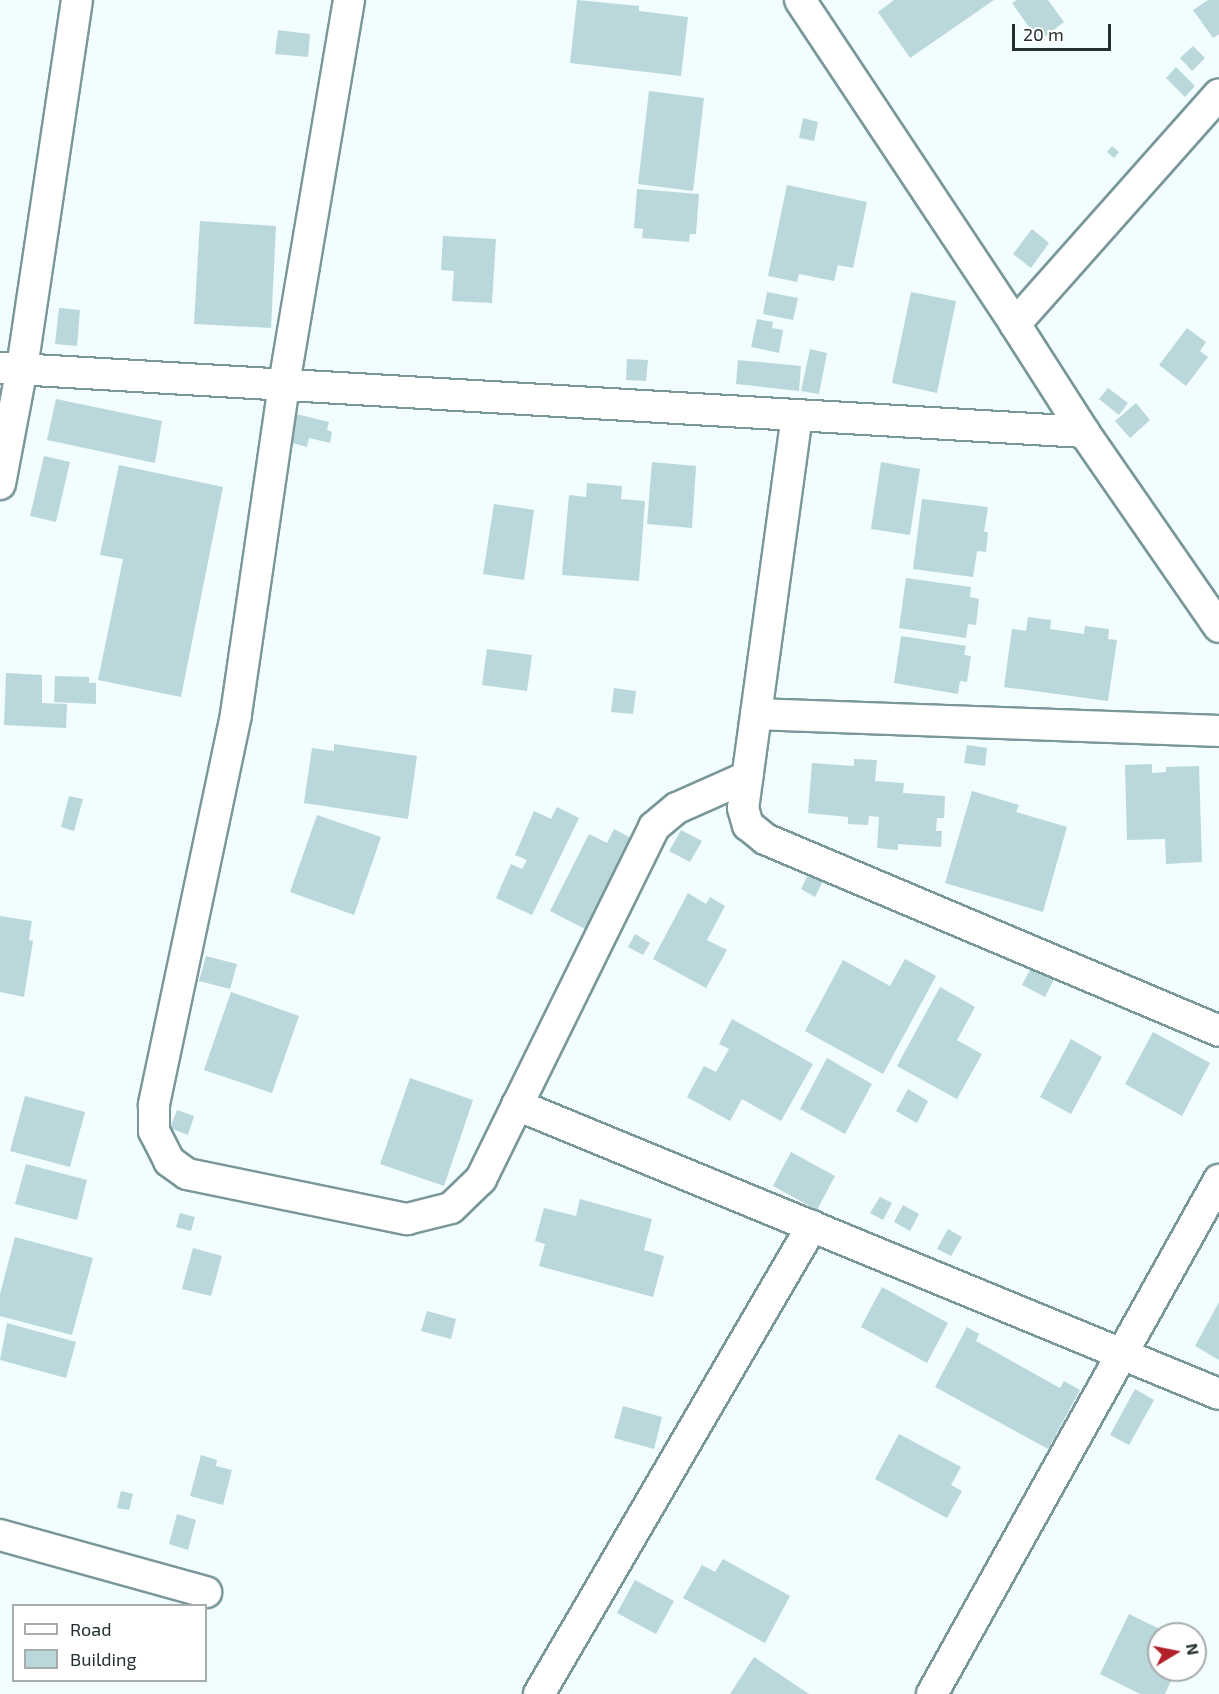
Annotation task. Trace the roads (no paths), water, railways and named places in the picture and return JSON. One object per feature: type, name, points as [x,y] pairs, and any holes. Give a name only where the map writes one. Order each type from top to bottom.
[{"type":"street","points":[[0,484],[11,368],[77,0]]},
{"type":"street","points":[[349,0],[284,384],[236,715],[154,1105],[154,1131],[169,1161],[188,1174],[407,1219],[451,1208],[481,1179],[654,827],[677,808],[747,777]]},
{"type":"street","points":[[800,0],[1084,432],[1219,627]]},
{"type":"street","points":[[1015,324],[1219,94]]},
{"type":"street","points":[[11,368],[1084,432]]},
{"type":"street","points":[[797,415],[742,808],[748,825],[765,839],[1219,1030]]},
{"type":"street","points":[[756,714],[1219,731]]},
{"type":"street","points":[[517,1105],[1219,1394]]},
{"type":"street","points":[[932,1694],[1219,1180]]},
{"type":"street","points":[[538,1694],[812,1226]]},
{"type":"street","points":[[0,1535],[207,1592]]}]
